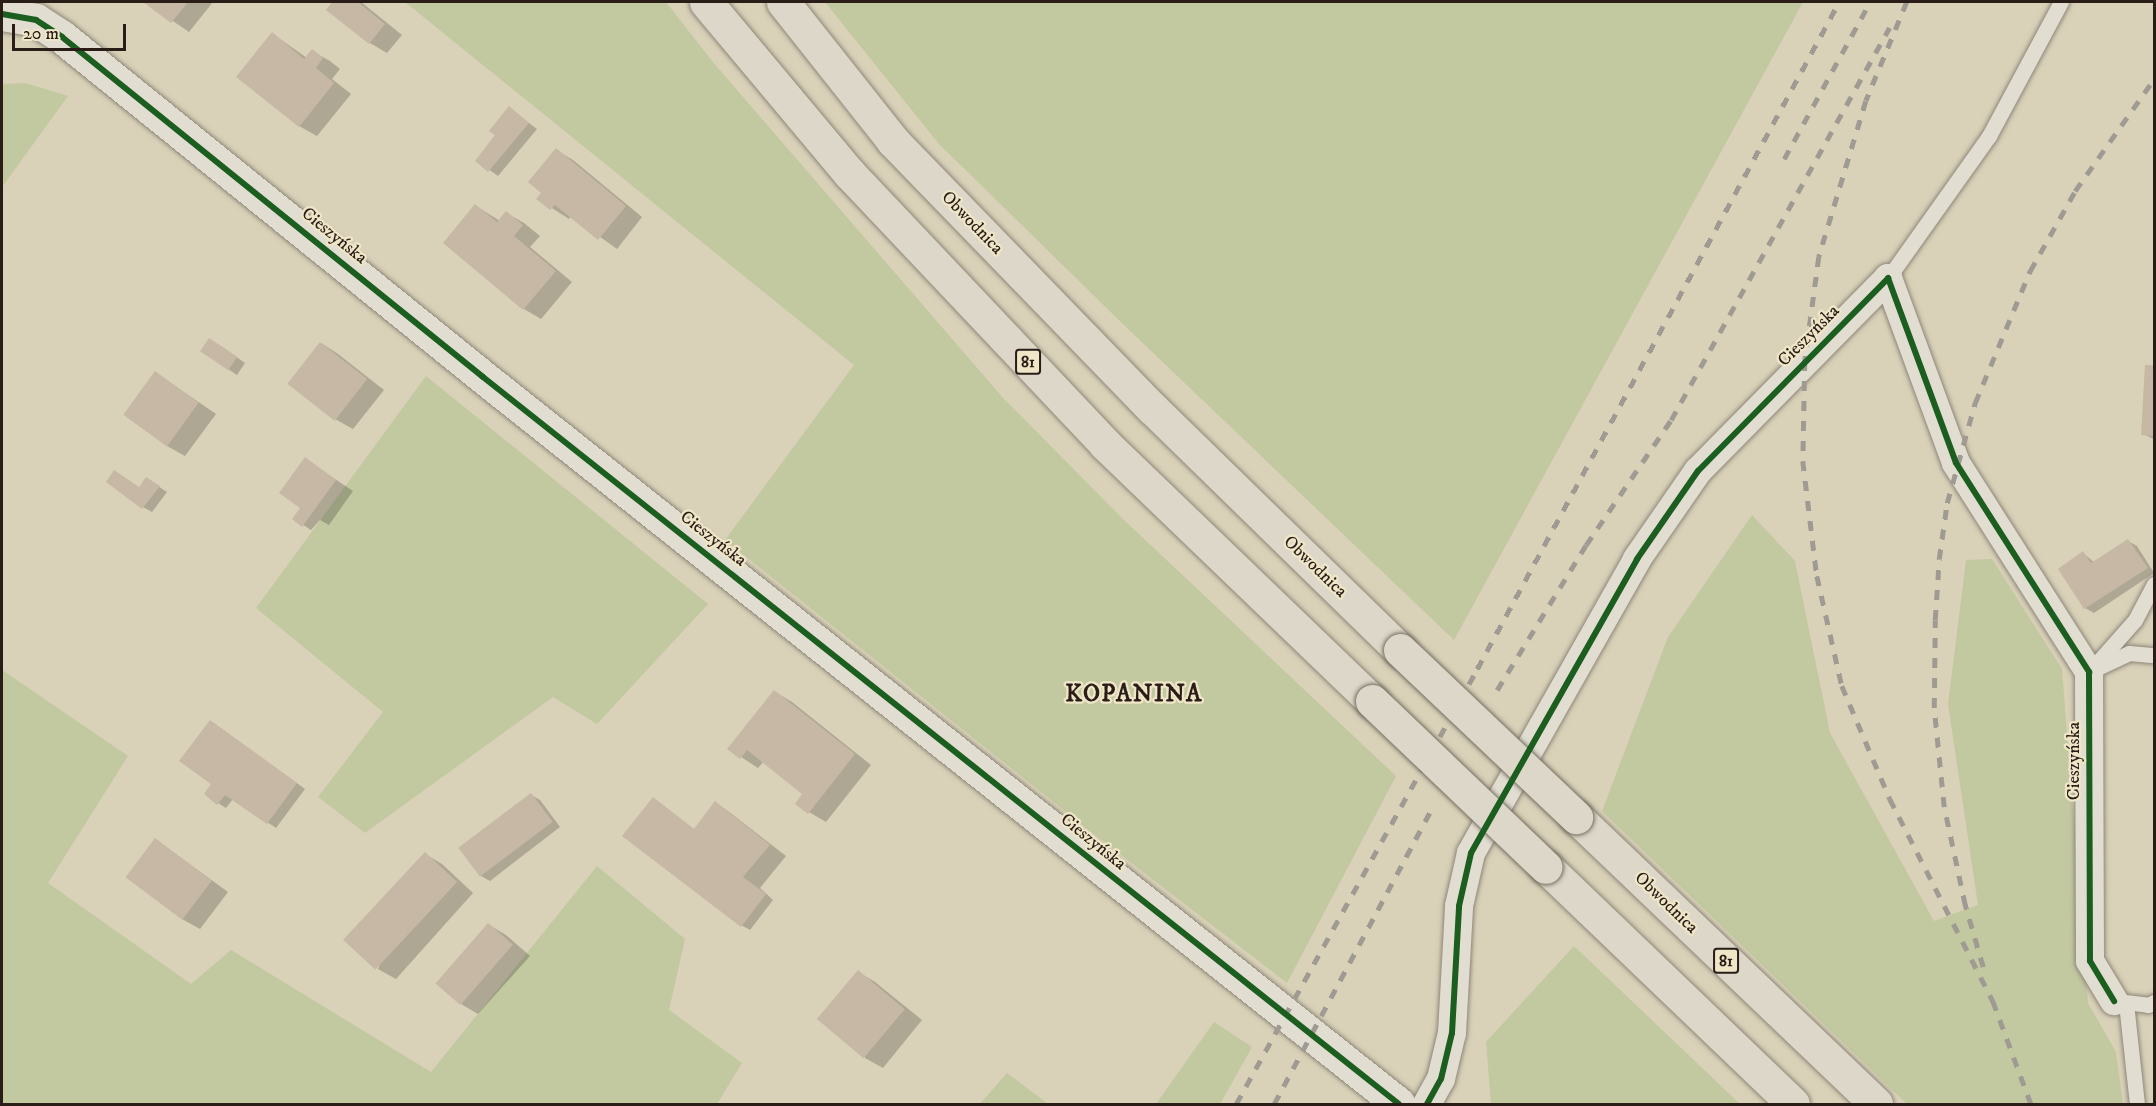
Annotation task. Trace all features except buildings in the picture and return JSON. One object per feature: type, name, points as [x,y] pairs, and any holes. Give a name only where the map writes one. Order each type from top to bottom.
[{"type":"main road","name":"81","points":[[706,2],[849,173],[1097,436],[1794,1104]]},
{"type":"main road","name":"Obwodnica","points":[[783,2],[893,141],[1152,408],[1400,650],[1876,1104]]},
{"type":"street","name":"Cieszyńska","points":[[2,14],[36,20],[62,38],[483,377],[1399,1104]]},
{"type":"street","points":[[1888,278],[1956,463],[2089,672]]},
{"type":"street","name":"Cieszyńska","points":[[1427,1104],[1441,1079],[1452,1033],[1459,906],[1471,853],[1482,833],[1637,559],[1698,471],[1888,278]]},
{"type":"street","name":"Cieszyńska","points":[[2089,672],[2090,961],[2120,1002]]},
{"type":"lane","name":"Cieszyńska","points":[[1888,278],[1989,136],[2061,2]]},
{"type":"lane","points":[[2089,672],[2135,620],[2154,584]]},
{"type":"lane","points":[[2089,672],[2129,653],[2154,655]]},
{"type":"lane","points":[[2137,1104],[2120,1002],[2148,1005],[2154,1002]]},
{"type":"green space","points":[[405,2],[666,2],[712,61],[1004,399],[1124,520],[1396,776],[1287,983],[1085,827],[725,540],[854,365]]},
{"type":"green space","points":[[825,2],[1803,2],[1454,640],[1127,328],[939,144]]},
{"type":"green space","points":[[25,83],[68,96],[2,187],[2,84]]},
{"type":"green space","points":[[426,376],[708,604],[597,724],[553,697],[365,833],[318,797],[383,712],[256,608]]},
{"type":"green space","points":[[1752,515],[1795,561],[1830,733],[1934,921],[1978,905],[1948,704],[1966,560],[1992,559],[2062,669],[2088,1003],[2116,1052],[2123,1104],[1907,1104],[1602,811],[1668,637]]},
{"type":"green space","points":[[2,670],[128,756],[48,883],[191,984],[231,950],[431,1072],[597,866],[685,939],[669,1010],[742,1063],[717,1104],[2,1104]]},
{"type":"green space","points":[[1574,946],[1740,1104],[1491,1104],[1486,1042]]},
{"type":"green space","points":[[1214,1022],[1252,1047],[1220,1104],[1156,1104]]},
{"type":"green space","points":[[1007,1073],[1048,1104],[980,1104]]},
{"type":"railway","points":[[1236,1104],[1477,669],[1839,2]]},
{"type":"railway","points":[[1784,159],[1870,2]]},
{"type":"railway","points":[[1907,2],[1866,101],[1819,257],[1805,361],[1803,461],[1817,576],[1842,686],[1890,799],[1993,1001],[2031,1104]]},
{"type":"railway","points":[[1497,690],[1586,545],[1671,420],[1889,28]]},
{"type":"railway","points":[[1983,967],[1965,905],[1944,807],[1934,708],[1935,620],[1939,559],[1947,503],[1975,403],[2030,271],[2075,191],[2154,79]]},
{"type":"railway","points":[[1274,1104],[1432,808]]},
{"type":"cycle path","points":[[2,14],[36,20],[62,37],[483,377],[1399,1104]]},
{"type":"cycle path","points":[[1427,1104],[1441,1079],[1452,1033],[1459,906],[1471,853],[1637,559],[1698,471],[1888,278],[1956,463],[2089,672],[2090,961],[2114,1001]]},
{"type":"district","name":"KOPANINA","points":[[1134,695]]}]
